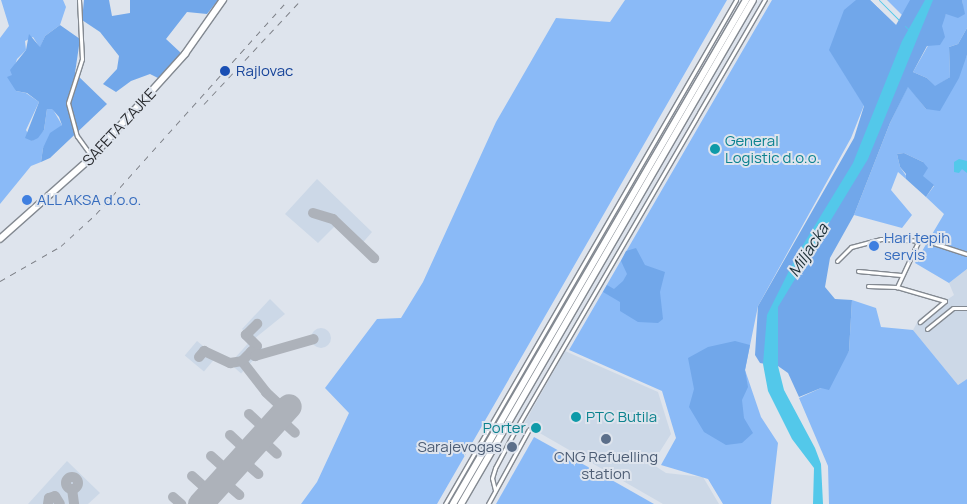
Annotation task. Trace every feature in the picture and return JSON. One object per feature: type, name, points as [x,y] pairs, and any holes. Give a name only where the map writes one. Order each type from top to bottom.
[{"type":"highway","points":[[453,504],[746,0]]},
{"type":"highway","points":[[461,504],[753,0]]},
{"type":"main road","name":"SAFETA ZAJKE","points":[[0,239],[92,157],[184,54],[223,0]]},
{"type":"street","points":[[78,0],[82,59],[68,103],[69,118],[76,136],[92,157]]},
{"type":"street","points":[[444,504],[736,0]]},
{"type":"street","points":[[496,490],[493,474],[513,435],[765,0]]},
{"type":"street","points":[[837,261],[851,247],[869,240],[918,242],[967,254]]},
{"type":"street","points":[[897,287],[918,242]]},
{"type":"street","points":[[858,271],[901,275]]},
{"type":"street","points":[[868,286],[897,287],[945,299],[944,304],[920,322]]},
{"type":"street","points":[[927,330],[953,308],[967,308]]},
{"type":"street","points":[[488,504],[529,429]]},
{"type":"shaded area","points":[[1,0],[63,0],[66,7],[60,25],[45,36],[40,48],[33,37],[25,41],[26,50],[17,59],[12,75],[16,91],[26,93],[39,102],[26,130],[32,141],[44,130],[47,109],[52,108],[62,125],[43,148],[41,162],[31,166],[0,204],[0,38],[9,26]]},
{"type":"shaded area","points":[[84,0],[109,0],[112,16],[130,13],[130,0],[218,0],[207,14],[187,12],[166,39],[181,53],[160,79],[150,74],[131,81],[116,92],[103,84],[117,69],[119,56],[100,32],[82,20]]},
{"type":"shaded area","points":[[625,0],[727,0],[437,504],[301,504],[317,482],[349,413],[325,388],[377,319],[401,318],[423,282],[496,122],[556,18],[610,22]]},
{"type":"shaded area","points":[[772,0],[870,0],[896,25],[851,138],[758,306],[745,370],[761,417],[778,443],[771,504],[723,504],[708,479],[661,465],[676,438],[662,391],[569,350]]},
{"type":"shaded area","points":[[856,0],[870,0],[896,25],[910,0],[962,0],[965,14],[958,18],[946,14],[942,26],[945,37],[940,45],[927,46],[913,72],[927,78],[935,86],[950,77],[949,47],[958,44],[967,28],[967,55],[959,78],[940,111],[926,109],[908,87],[890,123],[854,215],[830,258],[825,287],[835,299],[852,300],[849,351],[829,390],[821,388],[799,397],[788,373],[778,366],[760,363],[755,355],[758,306],[854,138],[864,106],[829,50],[844,10]]},
{"type":"shaded area","points":[[887,0],[913,0],[902,15]]},
{"type":"shaded area","points":[[962,0],[967,0],[967,28],[958,44],[949,47],[950,77],[935,87],[927,78],[913,72],[946,14],[964,14]]},
{"type":"shaded area","points":[[60,25],[80,39],[75,73],[107,104],[50,158],[41,162],[43,148],[50,133],[62,125],[59,117],[52,109],[47,109],[44,130],[38,138],[32,141],[25,138],[39,102],[27,93],[16,91],[7,77],[12,75],[10,70],[26,50],[29,34],[40,47],[45,36]]},
{"type":"shaded area","points":[[967,55],[967,269],[949,283],[915,263],[944,214],[926,197],[934,186],[922,176],[923,162],[904,153],[897,154],[900,167],[907,177],[906,179],[898,172],[891,190],[912,215],[902,228],[854,215],[890,123],[908,86],[926,109],[959,71]]},
{"type":"shaded area","points":[[904,153],[923,162],[928,168],[923,176],[934,185],[926,197],[906,179],[906,174],[900,167],[897,154]]},
{"type":"shaded area","points":[[317,179],[372,232],[359,247],[336,225],[318,243],[285,214]]},
{"type":"shaded area","points":[[636,248],[645,265],[665,272],[660,292],[663,319],[658,323],[638,322],[620,311],[620,302],[603,292],[607,285],[614,289],[623,281],[627,274],[621,261],[626,251]]},
{"type":"shaded area","points":[[967,269],[967,379],[958,385],[913,330],[919,319],[954,295],[949,283]]},
{"type":"shaded area","points":[[270,299],[285,314],[254,339],[242,329]]},
{"type":"shaded area","points":[[852,300],[876,308],[881,327],[913,330],[958,385],[967,379],[967,504],[829,504],[828,466],[799,398],[821,388],[849,351]]},
{"type":"shaded area","points":[[321,328],[328,331],[331,338],[328,345],[321,348],[314,345],[311,338],[314,331]]},
{"type":"shaded area","points":[[252,339],[263,349],[241,374],[230,364]]},
{"type":"shaded area","points":[[197,341],[216,357],[204,372],[185,356]]},
{"type":"shaded area","points":[[735,341],[750,345],[745,370],[748,387],[742,400],[744,418],[753,433],[742,443],[726,445],[704,432],[689,407],[694,389],[688,358],[708,347]]},
{"type":"shaded area","name":"Sarajevogas","points":[[565,351],[658,392],[671,434],[652,464],[666,473],[703,477],[719,504],[663,504],[524,424]]},
{"type":"shaded area","points":[[534,437],[617,483],[654,504],[496,504]]},
{"type":"shaded area","points":[[67,461],[100,493],[88,504],[28,504]]},
{"type":"water","name":"Miljacka","points":[[925,0],[933,0],[868,159],[778,307],[778,366],[784,390],[815,448],[821,464],[823,504],[813,504],[814,468],[792,439],[768,391],[763,364],[767,315],[798,253],[853,163],[902,41]]},
{"type":"water","points":[[959,159],[967,161],[967,173],[962,169],[959,173],[954,172],[954,162]]},
{"type":"waterway","points":[[879,0],[899,20]]},
{"type":"waterway","points":[[905,26],[910,31]]},
{"type":"taxiway","points":[[313,213],[333,219],[374,258]]},
{"type":"taxiway","points":[[251,352],[257,346],[246,335],[257,324]]},
{"type":"taxiway","points":[[285,410],[266,392],[242,361],[251,352],[255,356],[314,339]]},
{"type":"taxiway","points":[[199,357],[204,351],[230,363],[242,361]]},
{"type":"taxiway","points":[[249,414],[267,431]]},
{"type":"taxiway","points":[[278,417],[295,433]]},
{"type":"taxiway","points":[[230,435],[247,451]]},
{"type":"taxiway","points":[[260,438],[277,454]]},
{"type":"taxiway","points":[[211,456],[229,472]]},
{"type":"taxiway","points":[[241,459],[258,474]]},
{"type":"taxiway","points":[[192,476],[210,492]]},
{"type":"taxiway","points":[[70,477],[74,477],[78,483],[74,489],[70,489],[66,485],[66,481],[70,477]]},
{"type":"taxiway","points":[[222,480],[239,495]]},
{"type":"taxiway","points":[[72,489],[74,504]]},
{"type":"taxiway","points":[[48,504],[49,498],[55,496],[60,504]]},
{"type":"taxiway","points":[[173,497],[181,504]]},
{"type":"taxiway","points":[[203,500],[207,504]]},
{"type":"runway","points":[[200,504],[289,406]]},
{"type":"railway","points":[[0,281],[61,246],[96,214],[288,0]]},
{"type":"railway","points":[[204,104],[301,0]]},
{"type":"place","name":"Rajlovac","points":[[225,71]]},
{"type":"place","name":"General Logistic d.o.o.","points":[[715,149]]},
{"type":"place","name":"ALL AKSA d.o.o.","points":[[27,200]]},
{"type":"place","name":"Hari tepih servis","points":[[874,246]]},
{"type":"place","name":"PTC Butila","points":[[576,417]]},
{"type":"place","name":"Porter","points":[[536,428]]},
{"type":"place","name":"CNG Refuelling station","points":[[606,439]]},
{"type":"place","name":"Sarajevogas","points":[[512,447]]}]
